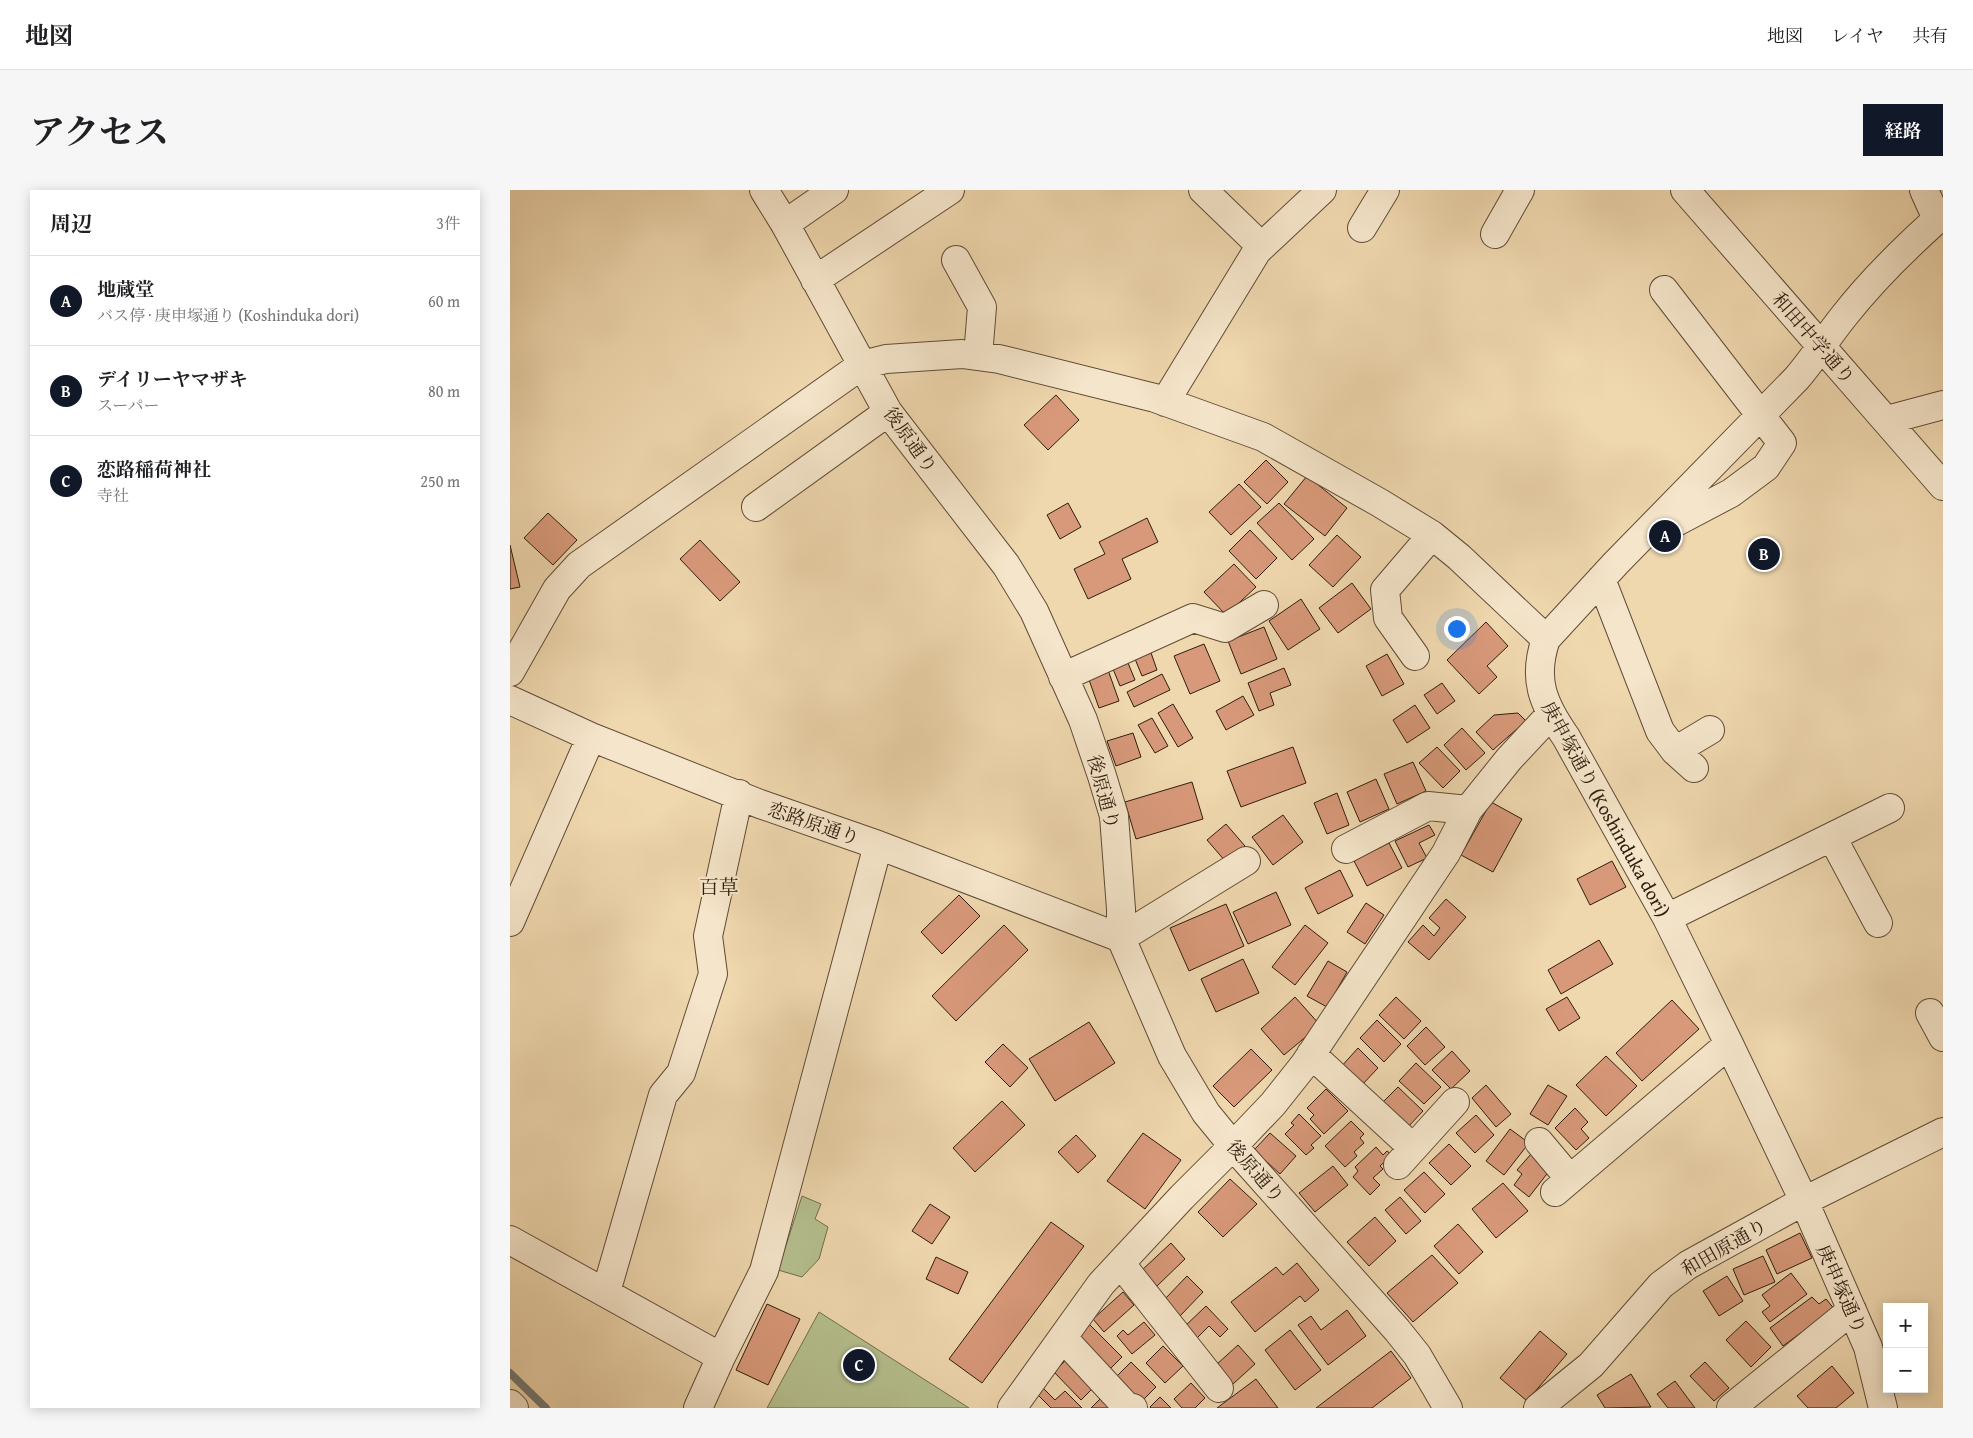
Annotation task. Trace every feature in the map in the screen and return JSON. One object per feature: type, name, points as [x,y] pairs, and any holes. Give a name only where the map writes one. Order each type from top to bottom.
[{"type":"street","name":"後原通り","points":[[764,190],[785,224],[888,412],[1006,565],[1034,611],[1082,720],[1114,816],[1121,909],[1121,938],[1172,1056],[1206,1112],[1233,1146],[1397,1330],[1417,1355],[1448,1408]]},
{"type":"street","points":[[785,224],[834,190]]},
{"type":"street","points":[[815,280],[950,190]]},
{"type":"street","points":[[1203,190],[1261,246]]},
{"type":"street","points":[[1166,402],[1261,246],[1322,190]]},
{"type":"street","points":[[1362,228],[1385,190]]},
{"type":"street","points":[[1495,234],[1520,190]]},
{"type":"street","name":"和田中学通り","points":[[1685,190],[1943,486]]},
{"type":"street","points":[[1924,190],[1940,217]]},
{"type":"street","name":"庚申塚通り (Koshinduka dori)","points":[[1804,1201],[1666,918],[1566,737],[1550,714],[1539,676],[1541,652],[1546,639],[1600,579],[1798,378],[1843,318],[1878,277],[1940,217]]},
{"type":"street","points":[[956,260],[982,307],[978,356]]},
{"type":"street","points":[[1635,543],[1731,492],[1766,467],[1782,442],[1664,290]]},
{"type":"street","points":[[510,672],[557,588],[579,565],[862,365],[886,359],[962,354],[1000,358],[1166,402],[1263,437],[1380,502],[1432,535],[1459,557],[1546,639]]},
{"type":"street","points":[[1887,420],[1943,405]]},
{"type":"street","points":[[756,508],[888,412]]},
{"type":"street","points":[[1415,656],[1388,618],[1385,590],[1432,535]]},
{"type":"street","points":[[1600,579],[1660,731],[1684,760],[1710,730]]},
{"type":"street","points":[[1063,677],[1192,618],[1225,628],[1264,605]]},
{"type":"street","name":"恋路原通り","points":[[510,700],[591,737],[739,794],[760,804],[878,845],[1121,938]]},
{"type":"street","points":[[1012,1408],[1101,1284],[1273,1104],[1311,1054],[1446,853],[1468,810],[1509,759],[1550,714]]},
{"type":"street","points":[[510,922],[591,737]]},
{"type":"street","points":[[606,1292],[663,1095],[681,1073],[713,974],[708,936],[739,794]]},
{"type":"street","points":[[1346,849],[1428,806],[1468,810]]},
{"type":"street","points":[[1666,918],[1890,808]]},
{"type":"street","points":[[1832,837],[1878,923]]},
{"type":"street","points":[[698,1408],[764,1271],[878,845]]},
{"type":"street","points":[[1121,938],[1246,860]]},
{"type":"street","points":[[1930,1013],[1943,1037]]},
{"type":"street","points":[[1539,1142],[1563,1186],[1729,1044]]},
{"type":"street","points":[[1311,1054],[1405,1156],[1454,1102]]},
{"type":"street","name":"和田原通り","points":[[1538,1408],[1591,1365],[1661,1285],[1688,1265],[1804,1201],[1943,1132]]},
{"type":"street","name":"庚申塚通り","points":[[1804,1201],[1868,1347],[1883,1408]]},
{"type":"street","points":[[510,1240],[721,1357]]},
{"type":"street","points":[[1121,1264],[1204,1352],[1219,1388]]},
{"type":"street","points":[[1731,1408],[1852,1310]]},
{"type":"street","points":[[1063,1338],[1127,1407],[1133,1408]]},
{"type":"street","points":[[510,1404],[514,1408]]},
{"type":"green space","points":[[802,1196],[821,1204],[815,1219],[828,1227],[819,1259],[802,1277],[778,1270]]},
{"type":"green space","points":[[819,1312],[969,1408],[767,1408]]},
{"type":"building","points":[[1056,395],[1079,420],[1048,450],[1024,425]]},
{"type":"building","points":[[1266,460],[1288,482],[1267,504],[1244,482]]},
{"type":"building","points":[[1307,476],[1347,508],[1325,536],[1284,504]]},
{"type":"building","points":[[1239,484],[1261,507],[1231,535],[1209,512]]},
{"type":"building","points":[[1068,503],[1081,527],[1060,539],[1047,515]]},
{"type":"building","points":[[1279,503],[1314,539],[1292,560],[1257,523]]},
{"type":"building","points":[[548,513],[577,540],[553,565],[524,538]]},
{"type":"building","points":[[1147,518],[1158,542],[1122,559],[1131,579],[1088,599],[1074,569],[1105,554],[1099,542]]},
{"type":"building","points":[[1250,530],[1277,558],[1256,579],[1229,551]]},
{"type":"building","points":[[1337,535],[1361,557],[1333,587],[1309,565]]},
{"type":"building","points":[[700,540],[740,582],[720,601],[680,559]]},
{"type":"building","points":[[510,545],[520,587],[510,589]]},
{"type":"building","points":[[1234,564],[1256,587],[1226,615],[1204,592]]},
{"type":"building","points":[[1352,583],[1371,609],[1338,633],[1319,608]]},
{"type":"building","points":[[1301,599],[1320,629],[1288,650],[1269,621]]},
{"type":"building","points":[[1486,622],[1508,646],[1487,666],[1497,677],[1479,694],[1447,660]]},
{"type":"building","points":[[1264,627],[1277,659],[1241,674],[1228,641]]},
{"type":"building","points":[[1204,644],[1220,681],[1190,694],[1174,656]]},
{"type":"building","points":[[1149,647],[1157,670],[1142,676],[1133,654]]},
{"type":"building","points":[[1387,654],[1404,684],[1382,696],[1366,666]]},
{"type":"building","points":[[1126,658],[1135,680],[1120,686],[1111,664]]},
{"type":"building","points":[[1284,668],[1291,685],[1270,693],[1274,705],[1259,711],[1248,683]]},
{"type":"building","points":[[1108,670],[1119,701],[1099,708],[1088,677]]},
{"type":"building","points":[[1162,674],[1170,690],[1134,707],[1127,692]]},
{"type":"building","points":[[1442,683],[1455,701],[1437,714],[1424,695]]},
{"type":"building","points":[[1243,696],[1254,715],[1226,730],[1216,711]]},
{"type":"building","points":[[1173,704],[1193,738],[1178,747],[1158,713]]},
{"type":"building","points":[[1415,705],[1430,728],[1407,743],[1393,720]]},
{"type":"building","points":[[1518,713],[1526,721],[1493,750],[1476,732],[1494,715]]},
{"type":"building","points":[[1152,718],[1168,746],[1155,753],[1138,725]]},
{"type":"building","points":[[1462,728],[1485,753],[1466,770],[1444,745]]},
{"type":"building","points":[[1133,733],[1141,757],[1116,766],[1107,741]]},
{"type":"building","points":[[1293,747],[1306,783],[1241,807],[1227,771]]},
{"type":"building","points":[[1437,747],[1460,771],[1443,788],[1419,763]]},
{"type":"building","points":[[1413,762],[1426,791],[1397,804],[1384,774]]},
{"type":"building","points":[[1376,779],[1389,809],[1360,822],[1347,792]]},
{"type":"building","points":[[1192,782],[1203,819],[1136,839],[1125,802]]},
{"type":"building","points":[[1337,793],[1349,825],[1327,834],[1314,803]]},
{"type":"building","points":[[1491,802],[1522,819],[1493,872],[1461,855]]},
{"type":"building","points":[[1283,815],[1303,842],[1273,865],[1252,837]]},
{"type":"building","points":[[1226,824],[1245,846],[1226,862],[1207,840]]},
{"type":"building","points":[[1429,825],[1435,835],[1419,843],[1427,858],[1408,867],[1395,841]]},
{"type":"building","points":[[1389,843],[1402,868],[1367,886],[1354,861]]},
{"type":"building","points":[[1612,861],[1626,887],[1590,905],[1577,879]]},
{"type":"building","points":[[1340,870],[1353,896],[1318,914],[1305,888]]},
{"type":"building","points":[[1276,892],[1291,925],[1248,944],[1233,912]]},
{"type":"building","points":[[959,895],[980,916],[942,954],[921,932]]},
{"type":"building","points":[[1446,899],[1466,917],[1429,960],[1408,942],[1423,925],[1434,936],[1440,928],[1429,918]]},
{"type":"building","points":[[1366,903],[1384,915],[1365,944],[1347,932]]},
{"type":"building","points":[[1226,904],[1244,946],[1189,971],[1170,928]]},
{"type":"building","points":[[1004,925],[1028,950],[956,1021],[932,996]]},
{"type":"building","points":[[1305,925],[1328,943],[1295,985],[1272,967]]},
{"type":"building","points":[[1599,940],[1613,964],[1561,994],[1548,970]]},
{"type":"building","points":[[1243,959],[1259,993],[1216,1012],[1201,979]]},
{"type":"building","points":[[1328,961],[1347,972],[1327,1007],[1307,996]]},
{"type":"building","points":[[1295,997],[1320,1025],[1284,1055],[1261,1029]]},
{"type":"building","points":[[1396,997],[1421,1021],[1404,1039],[1379,1015]]},
{"type":"building","points":[[1567,997],[1580,1018],[1559,1031],[1546,1009]]},
{"type":"building","points":[[1672,1000],[1699,1029],[1642,1081],[1616,1053]]},
{"type":"building","points":[[1377,1020],[1401,1044],[1384,1062],[1360,1038]]},
{"type":"building","points":[[1089,1022],[1115,1063],[1055,1101],[1029,1059]]},
{"type":"building","points":[[1426,1027],[1445,1047],[1425,1065],[1407,1046]]},
{"type":"building","points":[[1003,1044],[1028,1068],[1010,1087],[985,1062]]},
{"type":"building","points":[[1358,1048],[1378,1068],[1360,1087],[1340,1068]]},
{"type":"building","points":[[1251,1049],[1272,1070],[1234,1107],[1213,1086]]},
{"type":"building","points":[[1452,1051],[1470,1071],[1451,1089],[1432,1070]]},
{"type":"building","points":[[1606,1056],[1637,1086],[1606,1116],[1576,1085]]},
{"type":"building","points":[[1416,1063],[1441,1087],[1424,1104],[1399,1081]]},
{"type":"building","points":[[1486,1085],[1511,1114],[1496,1127],[1472,1098]]},
{"type":"building","points":[[1548,1085],[1567,1096],[1548,1125],[1530,1114]]},
{"type":"building","points":[[1398,1087],[1423,1111],[1407,1128],[1381,1104]]},
{"type":"building","points":[[1326,1089],[1348,1111],[1324,1134],[1310,1119],[1314,1115],[1307,1108]]},
{"type":"building","points":[[1002,1101],[1025,1125],[975,1172],[953,1148]]},
{"type":"building","points":[[1575,1108],[1588,1122],[1581,1129],[1589,1138],[1576,1150],[1555,1128]]},
{"type":"building","points":[[1299,1114],[1321,1136],[1311,1145],[1314,1148],[1306,1155],[1285,1134],[1294,1125],[1291,1123]]},
{"type":"building","points":[[1476,1115],[1494,1135],[1475,1153],[1456,1133]]},
{"type":"building","points":[[1351,1121],[1364,1134],[1360,1138],[1364,1143],[1354,1152],[1357,1156],[1345,1167],[1325,1146]]},
{"type":"building","points":[[1510,1129],[1529,1143],[1504,1175],[1486,1161]]},
{"type":"building","points":[[1143,1133],[1181,1160],[1145,1209],[1107,1181]]},
{"type":"building","points":[[1270,1133],[1296,1156],[1280,1174],[1254,1150]]},
{"type":"building","points":[[1076,1135],[1096,1156],[1078,1173],[1058,1152]]},
{"type":"building","points":[[1449,1144],[1471,1166],[1451,1185],[1429,1163]]},
{"type":"building","points":[[1376,1147],[1383,1155],[1387,1151],[1392,1155],[1380,1166],[1383,1169],[1373,1178],[1380,1185],[1370,1195],[1353,1177],[1358,1171],[1355,1167]]},
{"type":"building","points":[[1531,1154],[1550,1170],[1529,1197],[1514,1185],[1522,1174],[1517,1170]]},
{"type":"building","points":[[1333,1166],[1348,1185],[1315,1212],[1299,1193]]},
{"type":"building","points":[[1424,1172],[1445,1194],[1425,1213],[1404,1190]]},
{"type":"building","points":[[1230,1179],[1257,1204],[1223,1237],[1198,1212]]},
{"type":"building","points":[[1503,1183],[1528,1211],[1496,1238],[1472,1209]]},
{"type":"building","points":[[1400,1197],[1421,1221],[1406,1234],[1385,1210]]},
{"type":"building","points":[[930,1204],[950,1217],[932,1244],[912,1231]]},
{"type":"building","points":[[1375,1217],[1396,1241],[1369,1266],[1347,1242]]},
{"type":"building","points":[[1051,1222],[1084,1246],[982,1383],[949,1359]]},
{"type":"building","points":[[1458,1224],[1483,1252],[1459,1274],[1434,1246]]},
{"type":"building","points":[[1800,1233],[1812,1258],[1777,1274],[1766,1250]]},
{"type":"building","points":[[1171,1243],[1185,1259],[1156,1287],[1141,1271]]},
{"type":"building","points":[[1432,1255],[1458,1283],[1413,1322],[1387,1293]]},
{"type":"building","points":[[1763,1256],[1775,1282],[1744,1295],[1733,1269]]},
{"type":"building","points":[[936,1257],[968,1272],[958,1294],[926,1279]]},
{"type":"building","points":[[1297,1263],[1319,1290],[1305,1302],[1300,1296],[1255,1332],[1231,1302],[1276,1267],[1283,1275]]},
{"type":"building","points":[[1791,1273],[1807,1294],[1770,1322],[1762,1312],[1770,1306],[1762,1295]]},
{"type":"building","points":[[1187,1276],[1203,1292],[1180,1316],[1164,1300]]},
{"type":"building","points":[[1727,1276],[1743,1301],[1719,1316],[1703,1291]]},
{"type":"building","points":[[1123,1292],[1134,1305],[1104,1332],[1093,1319]]},
{"type":"building","points":[[1812,1297],[1819,1304],[1826,1299],[1836,1311],[1828,1313],[1783,1346],[1770,1328]]},
{"type":"building","points":[[767,1304],[800,1319],[768,1385],[736,1370]]},
{"type":"building","points":[[1206,1306],[1228,1329],[1220,1337],[1209,1326],[1195,1340],[1183,1328]]},
{"type":"building","points":[[1347,1310],[1366,1336],[1328,1365],[1298,1325],[1311,1316],[1321,1330]]},
{"type":"building","points":[[1746,1321],[1771,1347],[1751,1367],[1726,1340]]},
{"type":"building","points":[[1144,1322],[1155,1335],[1132,1354],[1117,1336],[1123,1330],[1128,1335]]},
{"type":"building","points":[[1089,1324],[1122,1357],[1109,1370],[1076,1337]]},
{"type":"building","points":[[1290,1330],[1321,1370],[1295,1390],[1265,1350]]},
{"type":"building","points":[[1540,1331],[1567,1354],[1527,1401],[1500,1378]]},
{"type":"building","points":[[1238,1345],[1255,1364],[1233,1384],[1216,1365]]},
{"type":"building","points":[[1163,1346],[1183,1366],[1165,1383],[1146,1363]]},
{"type":"building","points":[[1391,1351],[1411,1378],[1372,1408],[1316,1408]]},
{"type":"building","points":[[1067,1359],[1094,1387],[1081,1400],[1054,1372]]},
{"type":"building","points":[[1131,1362],[1156,1387],[1141,1402],[1114,1379]]},
{"type":"building","points":[[1705,1362],[1729,1388],[1714,1401],[1690,1376]]},
{"type":"building","points":[[1832,1366],[1854,1393],[1836,1408],[1808,1408],[1797,1396]]},
{"type":"building","points":[[1631,1374],[1651,1407],[1605,1408],[1597,1395]]},
{"type":"building","points":[[1256,1379],[1278,1408],[1217,1408]]},
{"type":"building","points":[[1675,1381],[1695,1408],[1668,1408],[1657,1394]]},
{"type":"building","points":[[1191,1383],[1205,1398],[1195,1408],[1182,1408],[1174,1399]]},
{"type":"building","points":[[1043,1388],[1055,1400],[1065,1391],[1082,1408],[1051,1408],[1037,1394]]},
{"type":"building","points":[[1160,1397],[1171,1408],[1150,1407]]},
{"type":"building","points":[[1100,1399],[1109,1408],[1091,1408]]},
{"type":"waterway","points":[[510,1373],[546,1408]]},
{"type":"place","name":"地蔵堂","points":[[1665,536]]},
{"type":"place","name":"デイリーヤマザキ","points":[[1764,554]]},
{"type":"place","name":"恋路稲荷神社","points":[[859,1365]]},
{"type":"district","name":"百草","points":[[719,886]]}]
